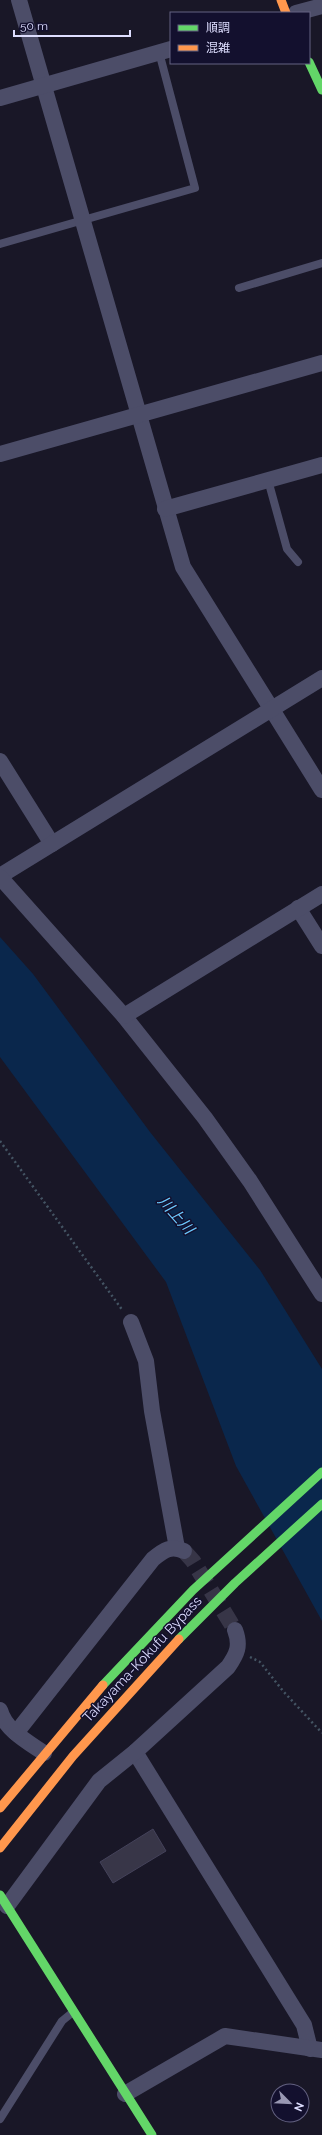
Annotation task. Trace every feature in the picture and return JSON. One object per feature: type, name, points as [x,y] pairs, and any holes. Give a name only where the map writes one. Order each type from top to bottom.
[{"type":"main road","points":[[281,0],[286,12]]},
{"type":"main road","points":[[310,64],[322,90]]},
{"type":"main road","name":"Takayama-Kokufu Bypass","points":[[0,1808],[44,1752],[148,1636],[232,1551],[322,1472]]},
{"type":"main road","points":[[232,1551],[292,1486]]},
{"type":"main road","name":"Takayama-Kokufu Bypass","points":[[0,1848],[63,1767],[107,1715],[194,1622],[236,1581],[322,1504]]},
{"type":"main road","points":[[107,1715],[210,1617],[269,1565]]},
{"type":"main road","points":[[4,1900],[152,2135]]},
{"type":"street","points":[[19,0],[138,416],[183,567],[322,790]]},
{"type":"street","points":[[300,12],[322,6]]},
{"type":"street","points":[[0,98],[165,51]]},
{"type":"street","points":[[0,454],[322,364]]},
{"type":"street","points":[[165,509],[322,465]]},
{"type":"street","points":[[322,678],[0,877],[124,1016],[205,1118],[250,1181],[322,1294]]},
{"type":"street","points":[[0,761],[52,844]]},
{"type":"street","points":[[124,1016],[322,894]]},
{"type":"street","points":[[298,908],[322,946]]},
{"type":"street","points":[[16,1733],[153,1559],[165,1549],[180,1550],[152,1411],[146,1361],[131,1322]]},
{"type":"street","points":[[4,1900],[99,1781],[135,1752],[228,1667],[238,1652],[239,1641],[235,1630]]},
{"type":"street","points":[[0,1710],[2,1716],[16,1733],[44,1752]]},
{"type":"street","points":[[135,1752],[304,2025],[316,2050]]},
{"type":"street","points":[[125,2094],[225,2036],[316,2050]]},
{"type":"lane","points":[[0,244],[195,188],[165,51]]},
{"type":"lane","points":[[239,288],[322,264]]},
{"type":"lane","points":[[268,480],[287,549],[298,562]]},
{"type":"lane","points":[[0,2119],[62,2022],[74,2012]]},
{"type":"path","points":[[0,1141],[131,1322]]},
{"type":"path","points":[[238,1652],[260,1662],[283,1691],[322,1733]]},
{"type":"water","name":"川上川","points":[[0,937],[33,974],[150,1132],[260,1270],[322,1369],[322,1621],[236,1466],[166,1282],[0,1057]]},
{"type":"building","points":[[153,1829],[166,1851],[113,1883],[100,1862]]},
{"type":"tunnel","points":[[184,1551],[193,1561],[235,1630]]},
{"type":"traffic: fast","points":[[310,64],[322,90]]},
{"type":"traffic: fast","points":[[103,1685],[193,1590],[322,1472]]},
{"type":"traffic: fast","points":[[179,1639],[235,1583],[322,1504]]},
{"type":"traffic: fast","points":[[0,1895],[152,2135]]},
{"type":"traffic: slow","points":[[281,0],[286,12]]},
{"type":"traffic: slow","points":[[0,1848],[73,1756],[179,1639]]},
{"type":"traffic: slow","points":[[0,1808],[103,1685]]}]
